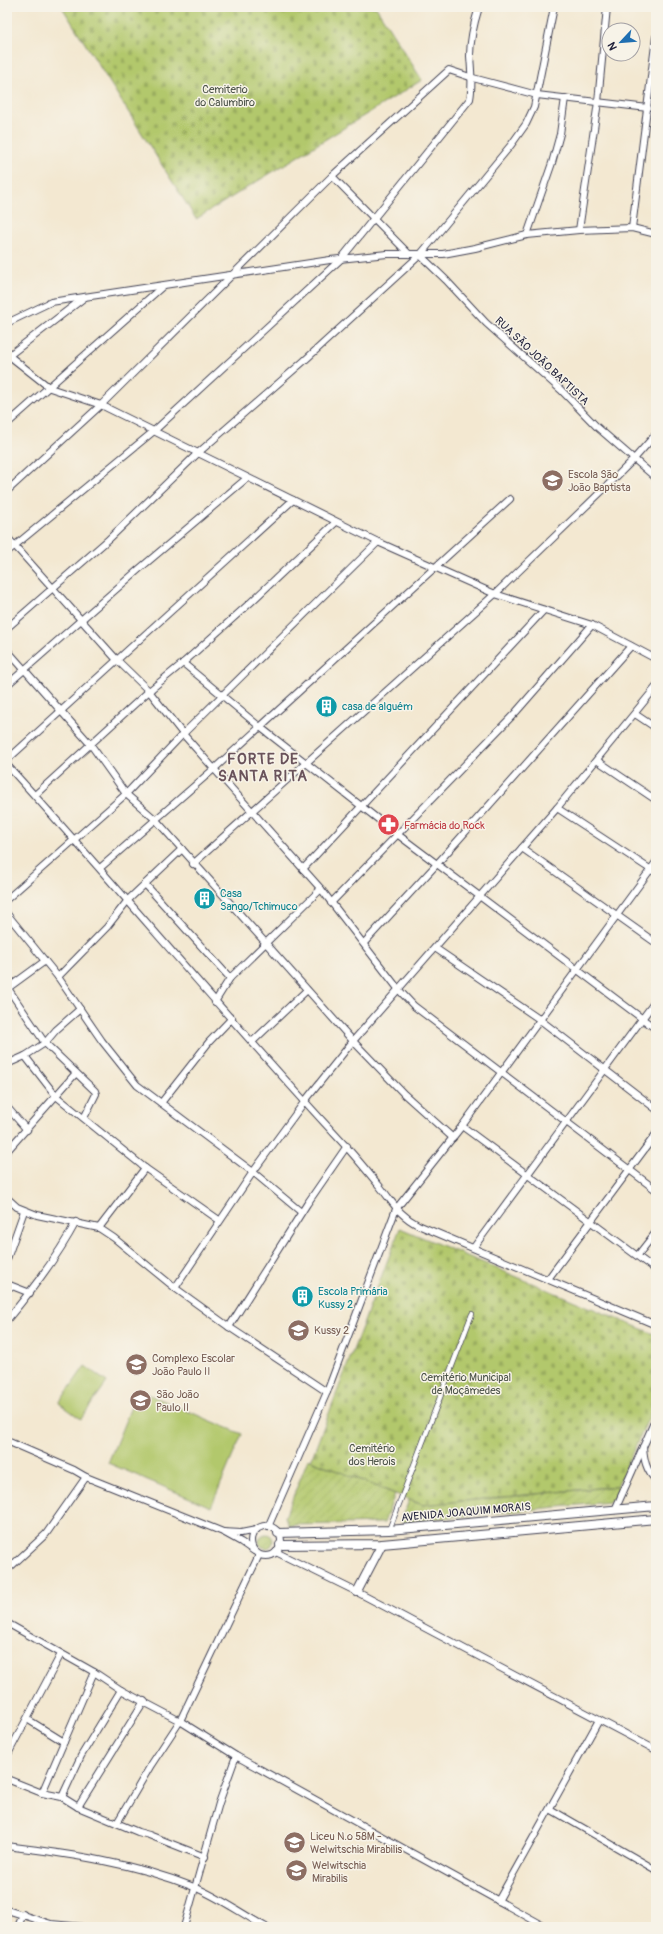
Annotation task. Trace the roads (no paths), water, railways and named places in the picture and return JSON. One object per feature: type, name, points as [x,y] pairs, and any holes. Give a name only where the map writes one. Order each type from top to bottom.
[{"type":"street","points":[[7,552],[154,431],[341,259],[470,99],[473,78],[470,56],[472,29],[478,7]]},
{"type":"street","points":[[7,628],[109,538],[198,453],[304,361],[420,255],[511,145],[526,124],[534,107],[537,95],[554,7]]},
{"type":"street","points":[[579,230],[598,102],[607,7]]},
{"type":"street","points":[[632,228],[656,37]]},
{"type":"street","points":[[7,491],[101,405],[234,275],[332,176],[447,71],[452,70],[473,78],[537,95],[648,108]]},
{"type":"street","points":[[527,235],[552,163],[560,134],[565,98]]},
{"type":"street","points":[[332,176],[409,254]]},
{"type":"street","points":[[7,323],[51,302],[341,259],[409,254],[443,254],[475,248],[527,235],[579,230],[632,228],[656,234]]},
{"type":"street","name":"RUA SÃO JOÃO BAPTISTA","points":[[420,255],[446,280],[486,323],[554,384],[598,427],[656,478]]},
{"type":"street","points":[[7,424],[50,388],[163,286]]},
{"type":"street","points":[[85,297],[8,355],[50,388],[101,405],[378,542],[495,594],[592,625],[656,659]]},
{"type":"street","points":[[194,864],[254,812],[495,594],[634,459],[656,434]]},
{"type":"street","points":[[7,685],[138,570],[247,478]]},
{"type":"street","points":[[100,868],[215,768],[510,499]]},
{"type":"street","points":[[7,760],[293,500]]},
{"type":"street","points":[[35,795],[149,691],[183,663],[336,522]]},
{"type":"street","points":[[7,537],[117,660],[149,691],[183,734],[215,768],[321,889],[399,990],[414,1006],[656,1190]]},
{"type":"street","points":[[7,899],[126,794],[183,734],[378,542]]},
{"type":"street","points":[[303,869],[544,610]]},
{"type":"street","points":[[332,902],[516,712],[592,625]]},
{"type":"street","points":[[364,943],[436,865],[631,646]]},
{"type":"street","points":[[7,650],[91,745],[126,794],[156,820],[353,1041],[404,1094],[453,1138]]},
{"type":"street","points":[[183,663],[260,727],[436,865],[656,1029]]},
{"type":"street","points":[[175,1288],[219,1220],[253,1172],[305,1101],[353,1041],[598,761],[656,687]]},
{"type":"street","points":[[635,714],[656,728]]},
{"type":"street","points":[[598,761],[656,800]]},
{"type":"street","points":[[7,765],[100,868],[215,1002],[232,1018],[347,1146],[385,1192],[396,1209],[418,1225],[474,1247],[656,1325]]},
{"type":"street","points":[[557,808],[653,871]]},
{"type":"street","points":[[522,848],[618,915],[656,944]]},
{"type":"street","points":[[58,977],[107,927],[128,900],[182,849]]},
{"type":"street","points":[[268,1527],[327,1392],[396,1209],[462,1126],[539,1019],[653,871],[656,862]]},
{"type":"street","points":[[145,884],[230,978]]},
{"type":"street","points":[[215,1002],[230,978],[265,942],[321,889]]},
{"type":"street","points":[[7,914],[58,977],[126,1073],[137,1085],[253,1172],[302,1212]]},
{"type":"street","points":[[435,948],[539,1019],[656,1109]]},
{"type":"street","points":[[45,961],[7,988],[45,1043],[96,1093],[84,1118]]},
{"type":"street","points":[[252,1042],[307,990]]},
{"type":"street","points":[[474,1247],[656,1000]]},
{"type":"street","points":[[7,1064],[25,1056],[45,1043],[80,1009]]},
{"type":"street","points":[[162,1103],[209,1042],[232,1018]]},
{"type":"street","points":[[25,1056],[56,1096],[145,1168],[219,1220]]},
{"type":"street","points":[[7,1151],[76,1073]]},
{"type":"street","points":[[7,1107],[27,1130]]},
{"type":"street","points":[[462,1126],[638,1255],[656,1270]]},
{"type":"street","points":[[548,1279],[656,1134]]},
{"type":"street","points":[[229,1327],[302,1212],[347,1146]]},
{"type":"street","points":[[98,1228],[145,1168]]},
{"type":"street","points":[[7,1198],[24,1210],[37,1215],[76,1222],[98,1228],[114,1238],[175,1288],[229,1327],[327,1392]]},
{"type":"street","points":[[7,1259],[9,1246],[24,1210]]},
{"type":"street","points":[[7,1320],[30,1293],[64,1245],[76,1222]]},
{"type":"street","points":[[638,1255],[656,1232]]},
{"type":"street","points":[[7,1284],[30,1293]]},
{"type":"street","points":[[389,1530],[472,1314]]},
{"type":"street","points":[[615,1510],[655,1422]]},
{"type":"street","points":[[7,1441],[74,1470],[86,1477],[222,1532],[241,1542],[257,1553],[268,1556],[278,1548],[382,1544],[656,1519]]},
{"type":"street","points":[[643,1446],[644,1459],[648,1469],[656,1480]]},
{"type":"street","points":[[7,1570],[46,1534],[86,1477]]},
{"type":"street","name":"AVENIDA JOAQUIM MORAIS","points":[[278,1533],[389,1530],[656,1506]]},
{"type":"street","points":[[222,1532],[241,1533],[268,1527],[278,1533],[278,1548]]},
{"type":"street","points":[[256,1530],[251,1538],[251,1543],[257,1553]]},
{"type":"street","points":[[357,1592],[382,1544]]},
{"type":"street","points":[[278,1548],[357,1592],[656,1750]]},
{"type":"street","points":[[117,1823],[151,1765],[180,1721],[257,1553]]},
{"type":"street","points":[[7,1623],[94,1672],[121,1690],[180,1721],[236,1756],[546,1927]]},
{"type":"street","points":[[7,1756],[61,1654]]},
{"type":"street","points":[[42,1793],[94,1672]]},
{"type":"street","points":[[62,1797],[82,1756],[121,1690]]},
{"type":"street","points":[[78,1807],[144,1701]]},
{"type":"street","points":[[27,1719],[64,1742]]},
{"type":"street","points":[[498,1901],[599,1720]]},
{"type":"street","points":[[184,1927],[219,1803],[236,1756]]},
{"type":"street","points":[[7,1779],[42,1793],[62,1797],[78,1807],[205,1857]]},
{"type":"street","points":[[550,1809],[656,1870]]},
{"type":"street","points":[[7,1846],[64,1853],[151,1871],[196,1888],[266,1927]]},
{"type":"street","points":[[7,1910],[51,1924],[83,1927]]},
{"type":"street","points":[[18,1927],[23,1914]]},
{"type":"place","name":"Escola São João Baptista","points":[[553,480]]},
{"type":"place","name":"casa de alguém","points":[[326,706]]},
{"type":"place","name":"Farmácia do Rock","points":[[389,825]]},
{"type":"place","name":"Casa Sango/Tchimuco","points":[[205,899]]},
{"type":"place","name":"Escola Primária Kussy 2","points":[[303,1297]]},
{"type":"place","name":"Kussy 2","points":[[299,1330]]},
{"type":"place","name":"Complexo Escolar João Paulo II","points":[[137,1364]]},
{"type":"place","name":"São João Paulo II","points":[[141,1400]]},
{"type":"place","name":"Liceu N.º 58M - Welwitschia Mirabilis","points":[[294,1842]]},
{"type":"place","name":"Welwitschia Mirabilis","points":[[296,1871]]},
{"type":"district","name":"FORTE DE SANTA RITA","points":[[263,768]]},
{"type":"park label","name":"Cemiterio do Calumbiro","points":[[225,95]]},
{"type":"park label","name":"Cemitério Municipal de Moçâmedes","points":[[466,1383]]},
{"type":"park label","name":"Cemitério dos Herois","points":[[372,1454]]}]
